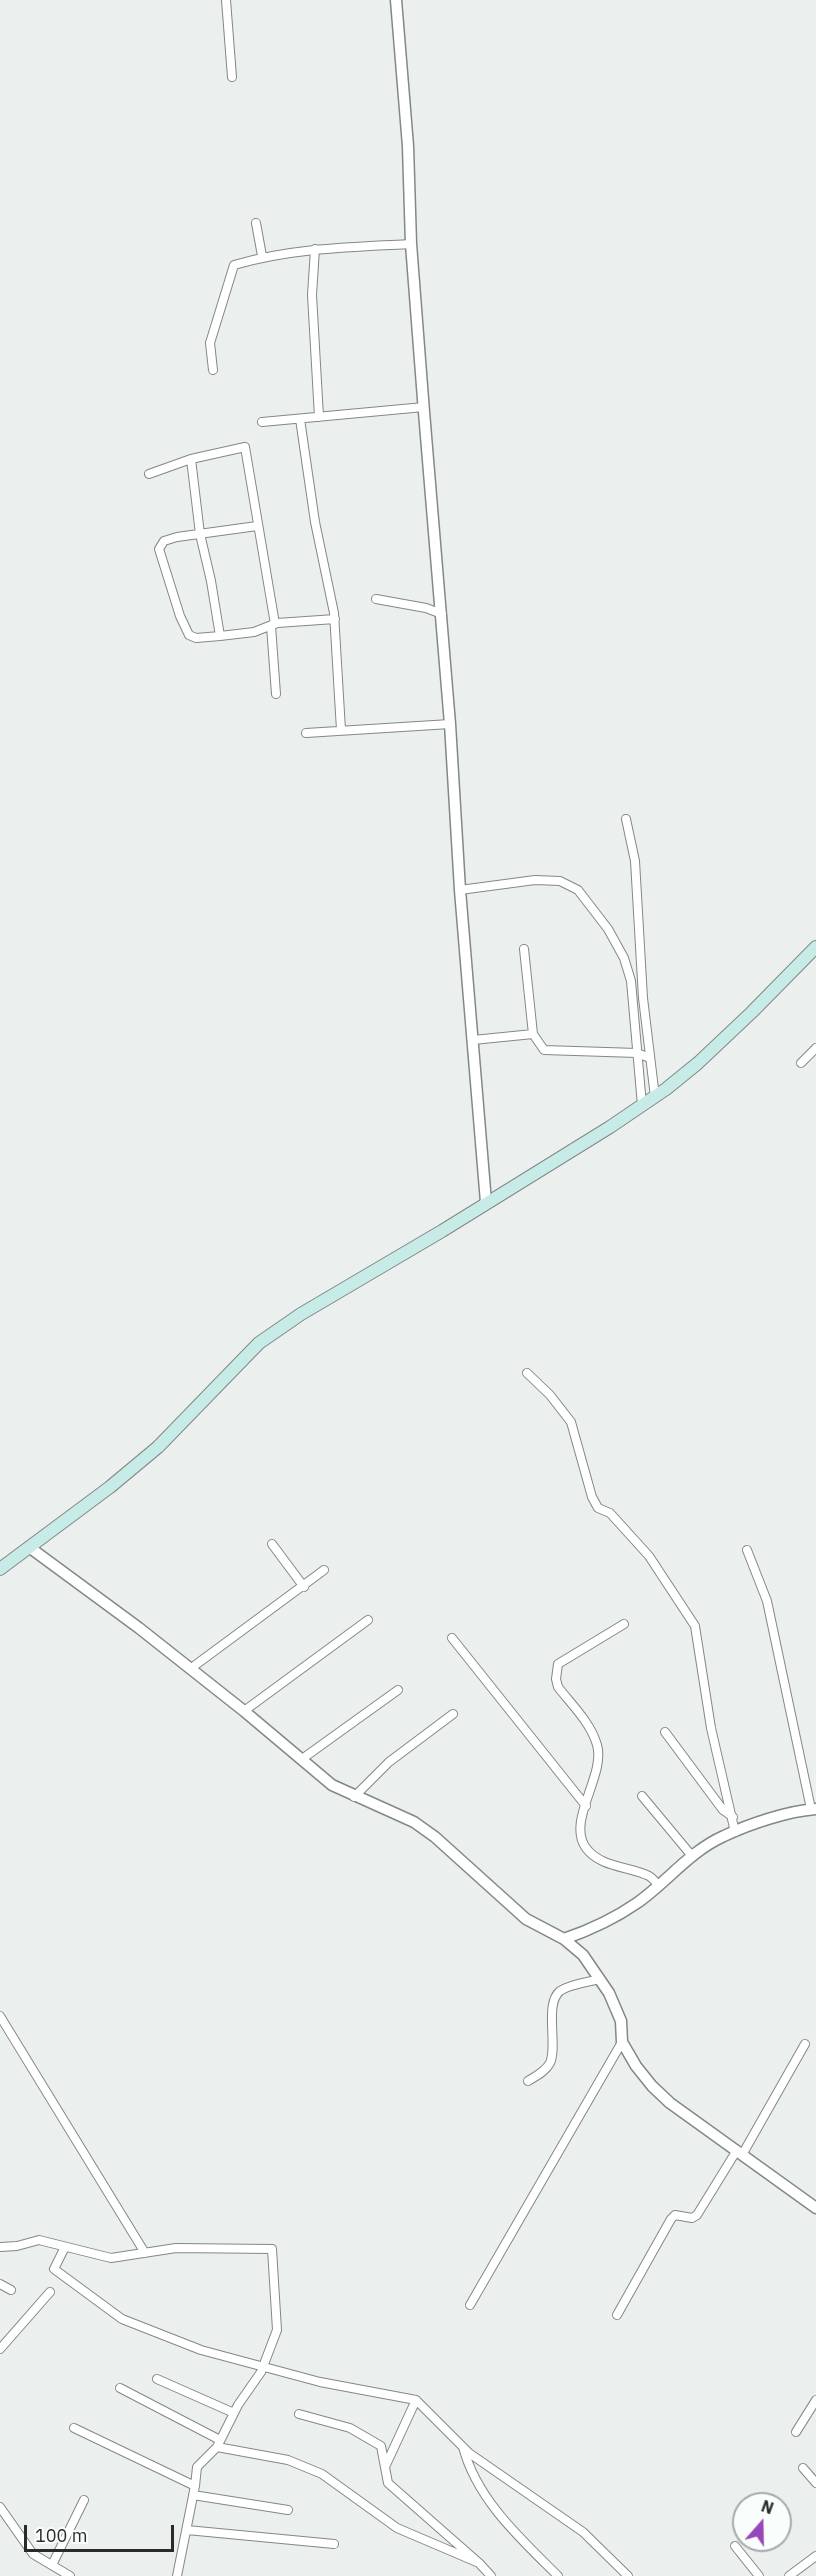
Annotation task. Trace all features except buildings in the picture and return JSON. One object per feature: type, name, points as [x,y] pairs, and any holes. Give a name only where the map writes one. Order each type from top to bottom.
[{"type":"main road","points":[[0,1569],[110,1487],[158,1447],[259,1342],[642,1105],[705,1056],[816,947]]},
{"type":"street","points":[[226,0],[232,77]]},
{"type":"street","points":[[396,0],[408,146],[411,244],[442,614],[460,890],[486,1202]]},
{"type":"street","points":[[256,223],[262,256]]},
{"type":"street","points":[[213,370],[210,343],[234,265],[262,256],[315,249],[411,244]]},
{"type":"street","points":[[315,249],[312,295],[319,417]]},
{"type":"street","points":[[262,422],[424,407]]},
{"type":"street","points":[[300,419],[315,522],[329,579],[335,619],[341,730]]},
{"type":"street","points":[[149,474],[191,459],[245,447],[257,526],[268,573],[276,694]]},
{"type":"street","points":[[191,459],[200,534],[220,636]]},
{"type":"street","points":[[257,526],[167,539],[161,545],[160,553],[185,630],[196,638],[254,632],[273,625],[335,619]]},
{"type":"street","points":[[376,599],[426,608],[442,614]]},
{"type":"street","points":[[306,733],[450,724]]},
{"type":"street","points":[[626,819],[635,861],[643,998],[654,1096]]},
{"type":"street","points":[[460,890],[535,880],[560,882],[578,890],[608,929],[624,958],[631,981],[642,1105]]},
{"type":"street","points":[[524,949],[533,1034],[544,1050],[637,1053],[650,1058]]},
{"type":"street","points":[[473,1040],[533,1034]]},
{"type":"street","points":[[801,1063],[816,1048]]},
{"type":"street","points":[[527,1373],[550,1395],[572,1422],[598,1508],[610,1513],[649,1556],[695,1626],[711,1728],[735,1832]]},
{"type":"street","points":[[272,1544],[304,1587]]},
{"type":"street","points":[[29,1547],[90,1591],[244,1711],[332,1785],[354,1797],[414,1822],[435,1837],[526,1919],[564,1939],[583,1955],[600,1979],[621,2021],[622,2042],[647,2079],[670,2103],[814,2202]]},
{"type":"street","points":[[564,1939],[596,1928],[638,1903],[692,1856],[723,1836],[786,1815],[814,1809],[767,1601],[747,1550]]},
{"type":"street","points":[[190,1669],[324,1570]]},
{"type":"street","points":[[244,1711],[368,1620]]},
{"type":"street","points":[[624,1624],[558,1664],[556,1679],[558,1687],[590,1729],[598,1746],[590,1793],[580,1823],[581,1836],[586,1848],[607,1862],[650,1876],[659,1886]]},
{"type":"street","points":[[452,1638],[586,1806]]},
{"type":"street","points":[[302,1759],[398,1690]]},
{"type":"street","points":[[354,1797],[389,1762],[453,1714]]},
{"type":"street","points":[[665,1732],[723,1810],[733,1817]]},
{"type":"street","points":[[642,1796],[692,1856]]},
{"type":"street","points":[[528,2081],[544,2071],[550,2063],[553,2008],[556,1996],[561,1990],[600,1979]]},
{"type":"street","points":[[0,2016],[145,2253]]},
{"type":"street","points":[[470,2305],[622,2042]]},
{"type":"street","points":[[616,2315],[671,2219],[675,2215],[692,2218],[696,2215],[740,2153],[805,2044]]},
{"type":"street","points":[[0,2247],[16,2246],[39,2240],[111,2258],[176,2248],[272,2249],[277,2330],[262,2367],[234,2413],[219,2444],[197,2467],[177,2576]]},
{"type":"street","points":[[65,2247],[54,2269],[122,2319],[201,2350],[262,2367],[320,2382],[416,2400],[463,2447],[583,2532],[628,2576]]},
{"type":"street","points":[[0,2284],[11,2290]]},
{"type":"street","points":[[0,2349],[50,2292]]},
{"type":"street","points":[[157,2379],[234,2413]]},
{"type":"street","points":[[120,2388],[219,2444],[288,2460],[322,2474],[397,2528],[479,2563]]},
{"type":"street","points":[[385,2467],[416,2400]]},
{"type":"street","points":[[795,2432],[816,2400]]},
{"type":"street","points":[[299,2414],[350,2428],[381,2446],[388,2483],[491,2576]]},
{"type":"street","points":[[74,2428],[194,2491],[288,2510]]},
{"type":"street","points":[[463,2447],[485,2496],[515,2532],[558,2576]]},
{"type":"street","points":[[802,2468],[816,2483]]},
{"type":"street","points":[[52,2565],[84,2500]]},
{"type":"street","points":[[0,2507],[33,2554],[70,2576]]},
{"type":"street","points":[[187,2530],[334,2544]]},
{"type":"street","points":[[740,2552],[759,2576]]},
{"type":"street","points":[[789,2576],[812,2559],[816,2570]]}]
